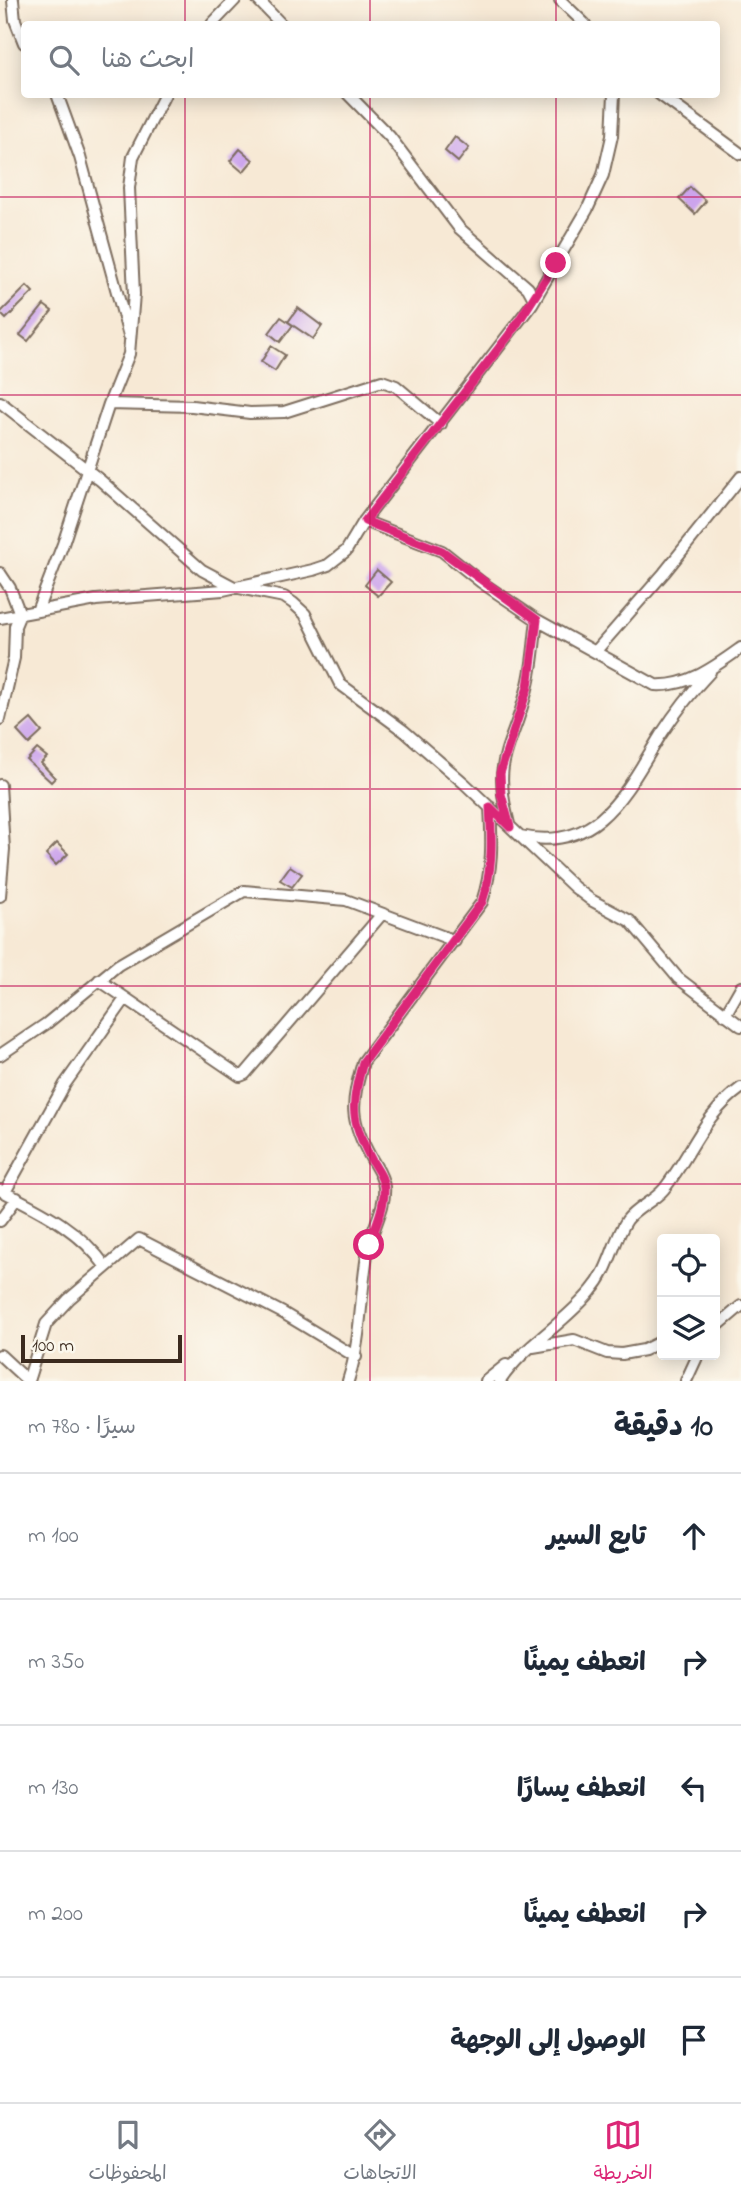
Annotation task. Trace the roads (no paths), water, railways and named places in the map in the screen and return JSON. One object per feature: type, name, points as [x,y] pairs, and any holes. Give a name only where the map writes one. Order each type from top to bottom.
[{"type":"street","points":[[13,0],[15,20],[21,35]]},
{"type":"street","points":[[215,21],[235,0]]},
{"type":"street","points":[[258,0],[278,21]]},
{"type":"street","points":[[548,0],[571,8]]},
{"type":"street","points":[[561,0],[582,21]]},
{"type":"street","points":[[58,98],[80,157],[131,343]]},
{"type":"street","points":[[37,611],[89,471],[131,343],[134,294],[128,188],[133,157],[163,98]]},
{"type":"street","points":[[352,98],[390,137],[459,228],[528,288],[534,299],[532,304]]},
{"type":"street","points":[[0,618],[96,600],[234,587],[328,565],[346,551],[365,521],[532,304],[587,209],[603,175],[612,136],[614,98]]},
{"type":"street","points":[[664,98],[741,154]]},
{"type":"street","points":[[109,404],[192,406],[250,413],[284,412],[382,381],[396,386],[441,424]]},
{"type":"street","points":[[0,402],[89,471],[202,570],[234,587],[274,594],[293,603],[305,614],[340,684],[404,731],[591,900],[630,921],[678,978],[741,1026]]},
{"type":"street","points":[[595,652],[664,573],[741,477]]},
{"type":"street","points":[[365,521],[442,551],[537,620],[655,685],[677,684],[716,665],[741,648]]},
{"type":"street","points":[[0,573],[10,588],[20,614],[15,626],[15,658],[0,719]]},
{"type":"street","points":[[510,827],[501,794],[500,773],[528,687],[537,620]]},
{"type":"street","points":[[519,836],[544,841],[564,838],[574,836],[599,822],[640,772],[676,713],[716,665]]},
{"type":"street","points":[[0,785],[5,849],[0,897]]},
{"type":"street","points":[[348,1381],[356,1357],[369,1245],[384,1198],[384,1185],[357,1133],[352,1116],[354,1092],[363,1062],[482,902],[490,878],[493,852],[490,807]]},
{"type":"street","points":[[0,1055],[46,1024],[99,980],[158,940],[244,891],[346,900],[455,941]]},
{"type":"street","points":[[99,980],[234,1073],[246,1074],[382,914]]},
{"type":"street","points":[[725,1015],[741,987]]},
{"type":"street","points":[[106,1267],[82,1238],[50,1214],[2,1191],[65,1084],[125,999]]},
{"type":"street","points":[[486,1381],[561,1324],[592,1291],[610,1265],[628,1219],[652,1202],[665,1188],[709,1117],[741,1088]]},
{"type":"street","points":[[0,1221],[17,1198]]},
{"type":"street","points":[[0,1355],[28,1381],[46,1324],[69,1299],[139,1239],[146,1240],[198,1272],[283,1313],[356,1357]]},
{"type":"street","points":[[720,1324],[741,1306]]},
{"type":"street","points":[[500,1381],[526,1349],[554,1342],[574,1340],[607,1353],[622,1354],[644,1350],[657,1343]]},
{"type":"street","points":[[686,1381],[696,1360]]}]
